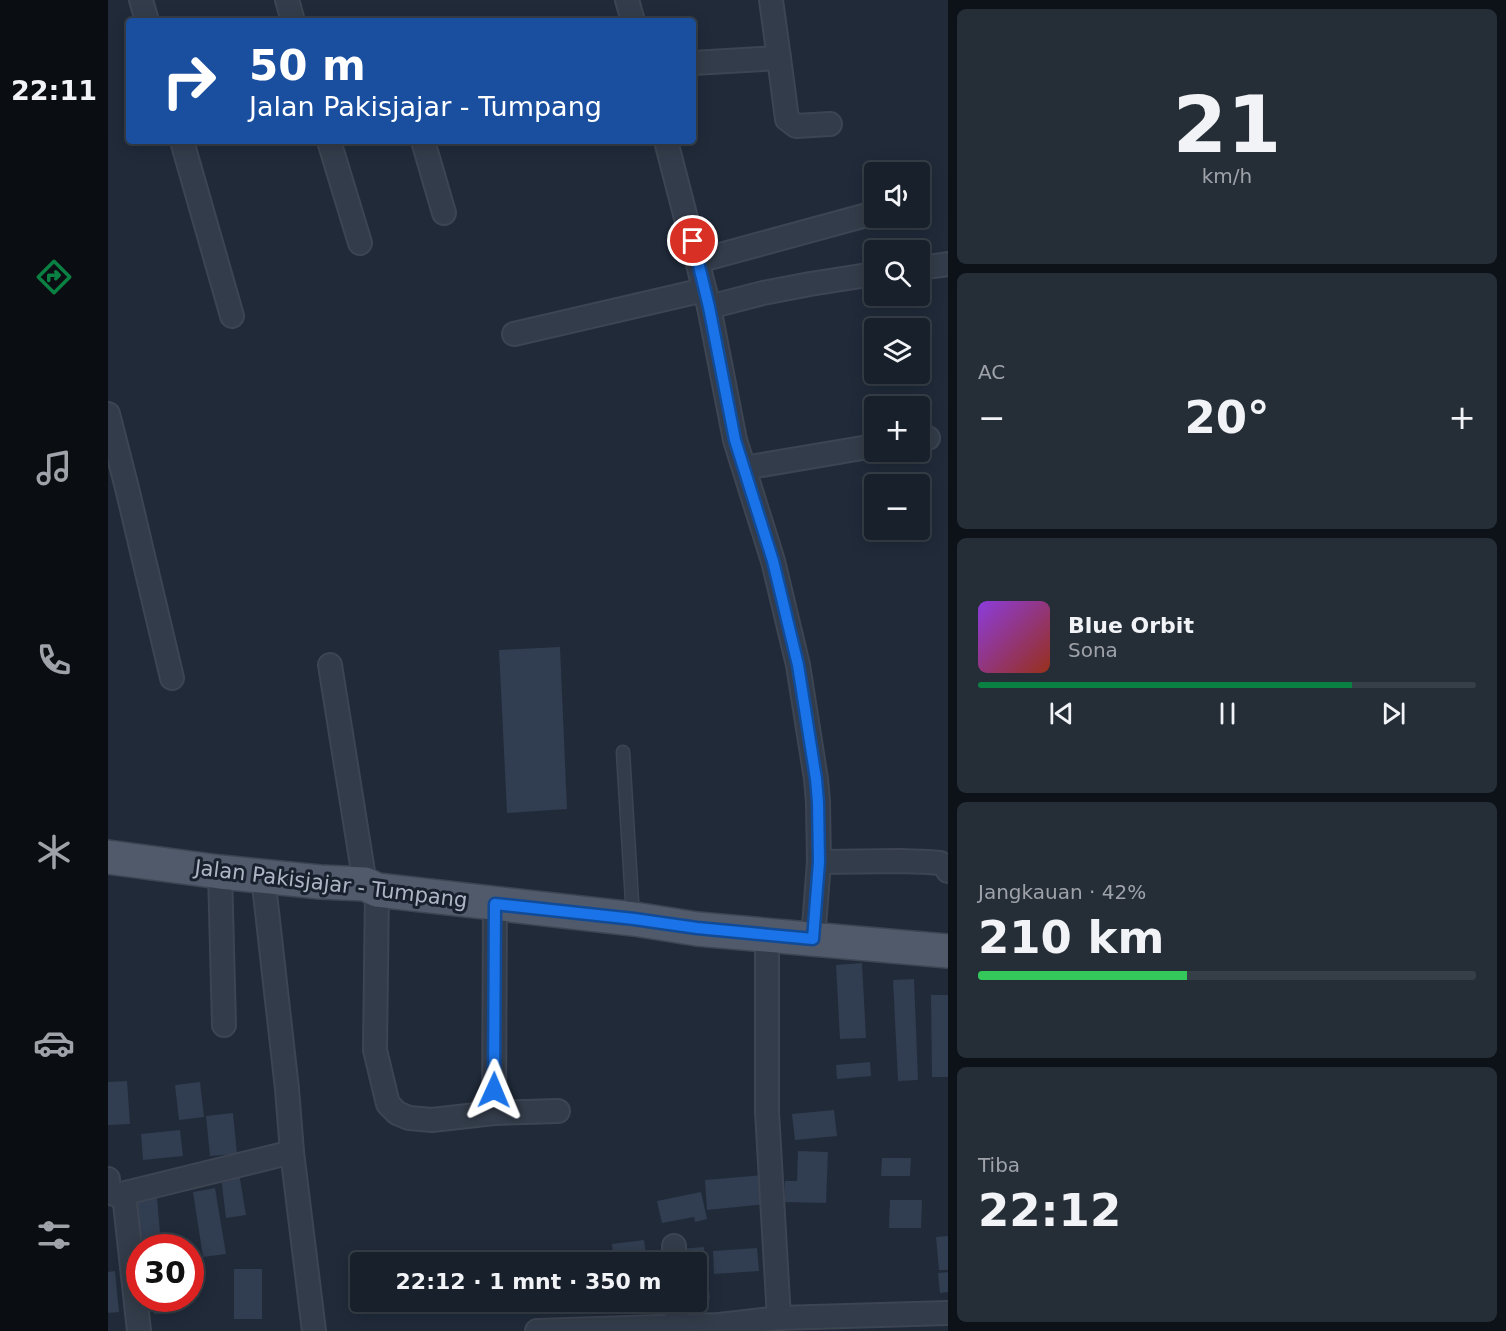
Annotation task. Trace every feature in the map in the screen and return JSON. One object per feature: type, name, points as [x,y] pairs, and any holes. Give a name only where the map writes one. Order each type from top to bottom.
[{"type":"main road","name":"Jalan Pakisjajar - Tumpang","points":[[108,857],[697,928],[948,951]]},
{"type":"street","points":[[141,0],[146,18]]},
{"type":"street","points":[[287,0],[292,18]]},
{"type":"street","points":[[627,0],[632,18]]},
{"type":"street","points":[[771,0],[787,119],[796,126],[830,124]]},
{"type":"street","points":[[696,63],[779,58]]},
{"type":"street","points":[[183,144],[232,316]]},
{"type":"street","points":[[329,144],[360,243]]},
{"type":"street","points":[[424,144],[444,213]]},
{"type":"street","points":[[667,144],[707,298],[735,440],[773,561],[798,665],[816,779],[819,862],[813,939]]},
{"type":"street","points":[[698,261],[864,216]]},
{"type":"street","points":[[930,267],[948,264]]},
{"type":"street","points":[[514,334],[707,298],[763,293],[864,276]]},
{"type":"street","points":[[108,414],[128,488],[172,678]]},
{"type":"street","points":[[744,468],[864,448]]},
{"type":"street","points":[[330,665],[371,887],[375,1050],[388,1104],[397,1113],[409,1118],[432,1119],[494,1113],[558,1111]]},
{"type":"street","points":[[819,862],[928,862],[940,863],[948,871]]},
{"type":"street","points":[[220,872],[224,1025]]},
{"type":"street","points":[[263,876],[292,1152],[314,1331]]},
{"type":"street","points":[[494,1113],[495,904]]},
{"type":"street","points":[[948,932],[948,951]]},
{"type":"street","points":[[767,934],[767,1113],[779,1318]]},
{"type":"street","points":[[139,1331],[116,1187],[292,1152]]},
{"type":"street","points":[[676,1312],[677,1327]]},
{"type":"street","points":[[537,1331],[719,1325],[779,1318],[948,1313]]},
{"type":"lane","points":[[623,752],[634,919]]},
{"type":"building","points":[[560,647],[567,809],[507,813],[499,650]]},
{"type":"building","points":[[862,963],[866,1038],[840,1039],[836,965]]},
{"type":"building","points":[[914,979],[918,1080],[898,1081],[893,980]]},
{"type":"building","points":[[931,995],[948,995],[948,1077],[932,1077]]},
{"type":"building","points":[[870,1062],[871,1076],[837,1079],[836,1065]]},
{"type":"building","points":[[127,1081],[130,1124],[108,1125],[108,1082]]},
{"type":"building","points":[[200,1082],[204,1117],[179,1120],[175,1085]]},
{"type":"building","points":[[834,1110],[837,1136],[795,1140],[792,1114]]},
{"type":"building","points":[[233,1113],[237,1154],[210,1156],[206,1116]]},
{"type":"building","points":[[180,1130],[183,1156],[143,1160],[141,1134]]},
{"type":"building","points":[[798,1151],[828,1152],[826,1203],[784,1202],[785,1181],[797,1181]]},
{"type":"building","points":[[882,1158],[911,1158],[910,1176],[881,1176]]},
{"type":"building","points":[[239,1173],[246,1215],[226,1218],[221,1177]]},
{"type":"building","points":[[764,1175],[767,1204],[707,1210],[705,1180]]},
{"type":"building","points":[[215,1188],[226,1254],[204,1257],[204,1234],[199,1234],[193,1192]]},
{"type":"building","points":[[701,1192],[707,1219],[695,1222],[694,1217],[662,1223],[657,1201]]},
{"type":"building","points":[[157,1198],[160,1234],[135,1234],[131,1200]]},
{"type":"building","points":[[890,1200],[922,1200],[921,1228],[889,1228]]},
{"type":"building","points":[[948,1236],[948,1270],[939,1270],[936,1237]]},
{"type":"building","points":[[644,1240],[646,1252],[613,1252],[612,1244]]},
{"type":"building","points":[[704,1247],[705,1252],[678,1252],[678,1249]]},
{"type":"building","points":[[757,1248],[759,1271],[714,1274],[713,1251]]},
{"type":"building","points":[[234,1269],[262,1269],[262,1319],[234,1319]]},
{"type":"building","points":[[115,1271],[119,1312],[108,1313],[108,1272]]},
{"type":"building","points":[[948,1272],[948,1292],[940,1293],[938,1273]]},
{"type":"building","points":[[707,1273],[710,1299],[707,1299]]},
{"type":"route","points":[[494,1090],[495,904],[813,939],[819,862],[818,802],[798,665],[773,561],[735,440],[709,307],[693,241]]}]
